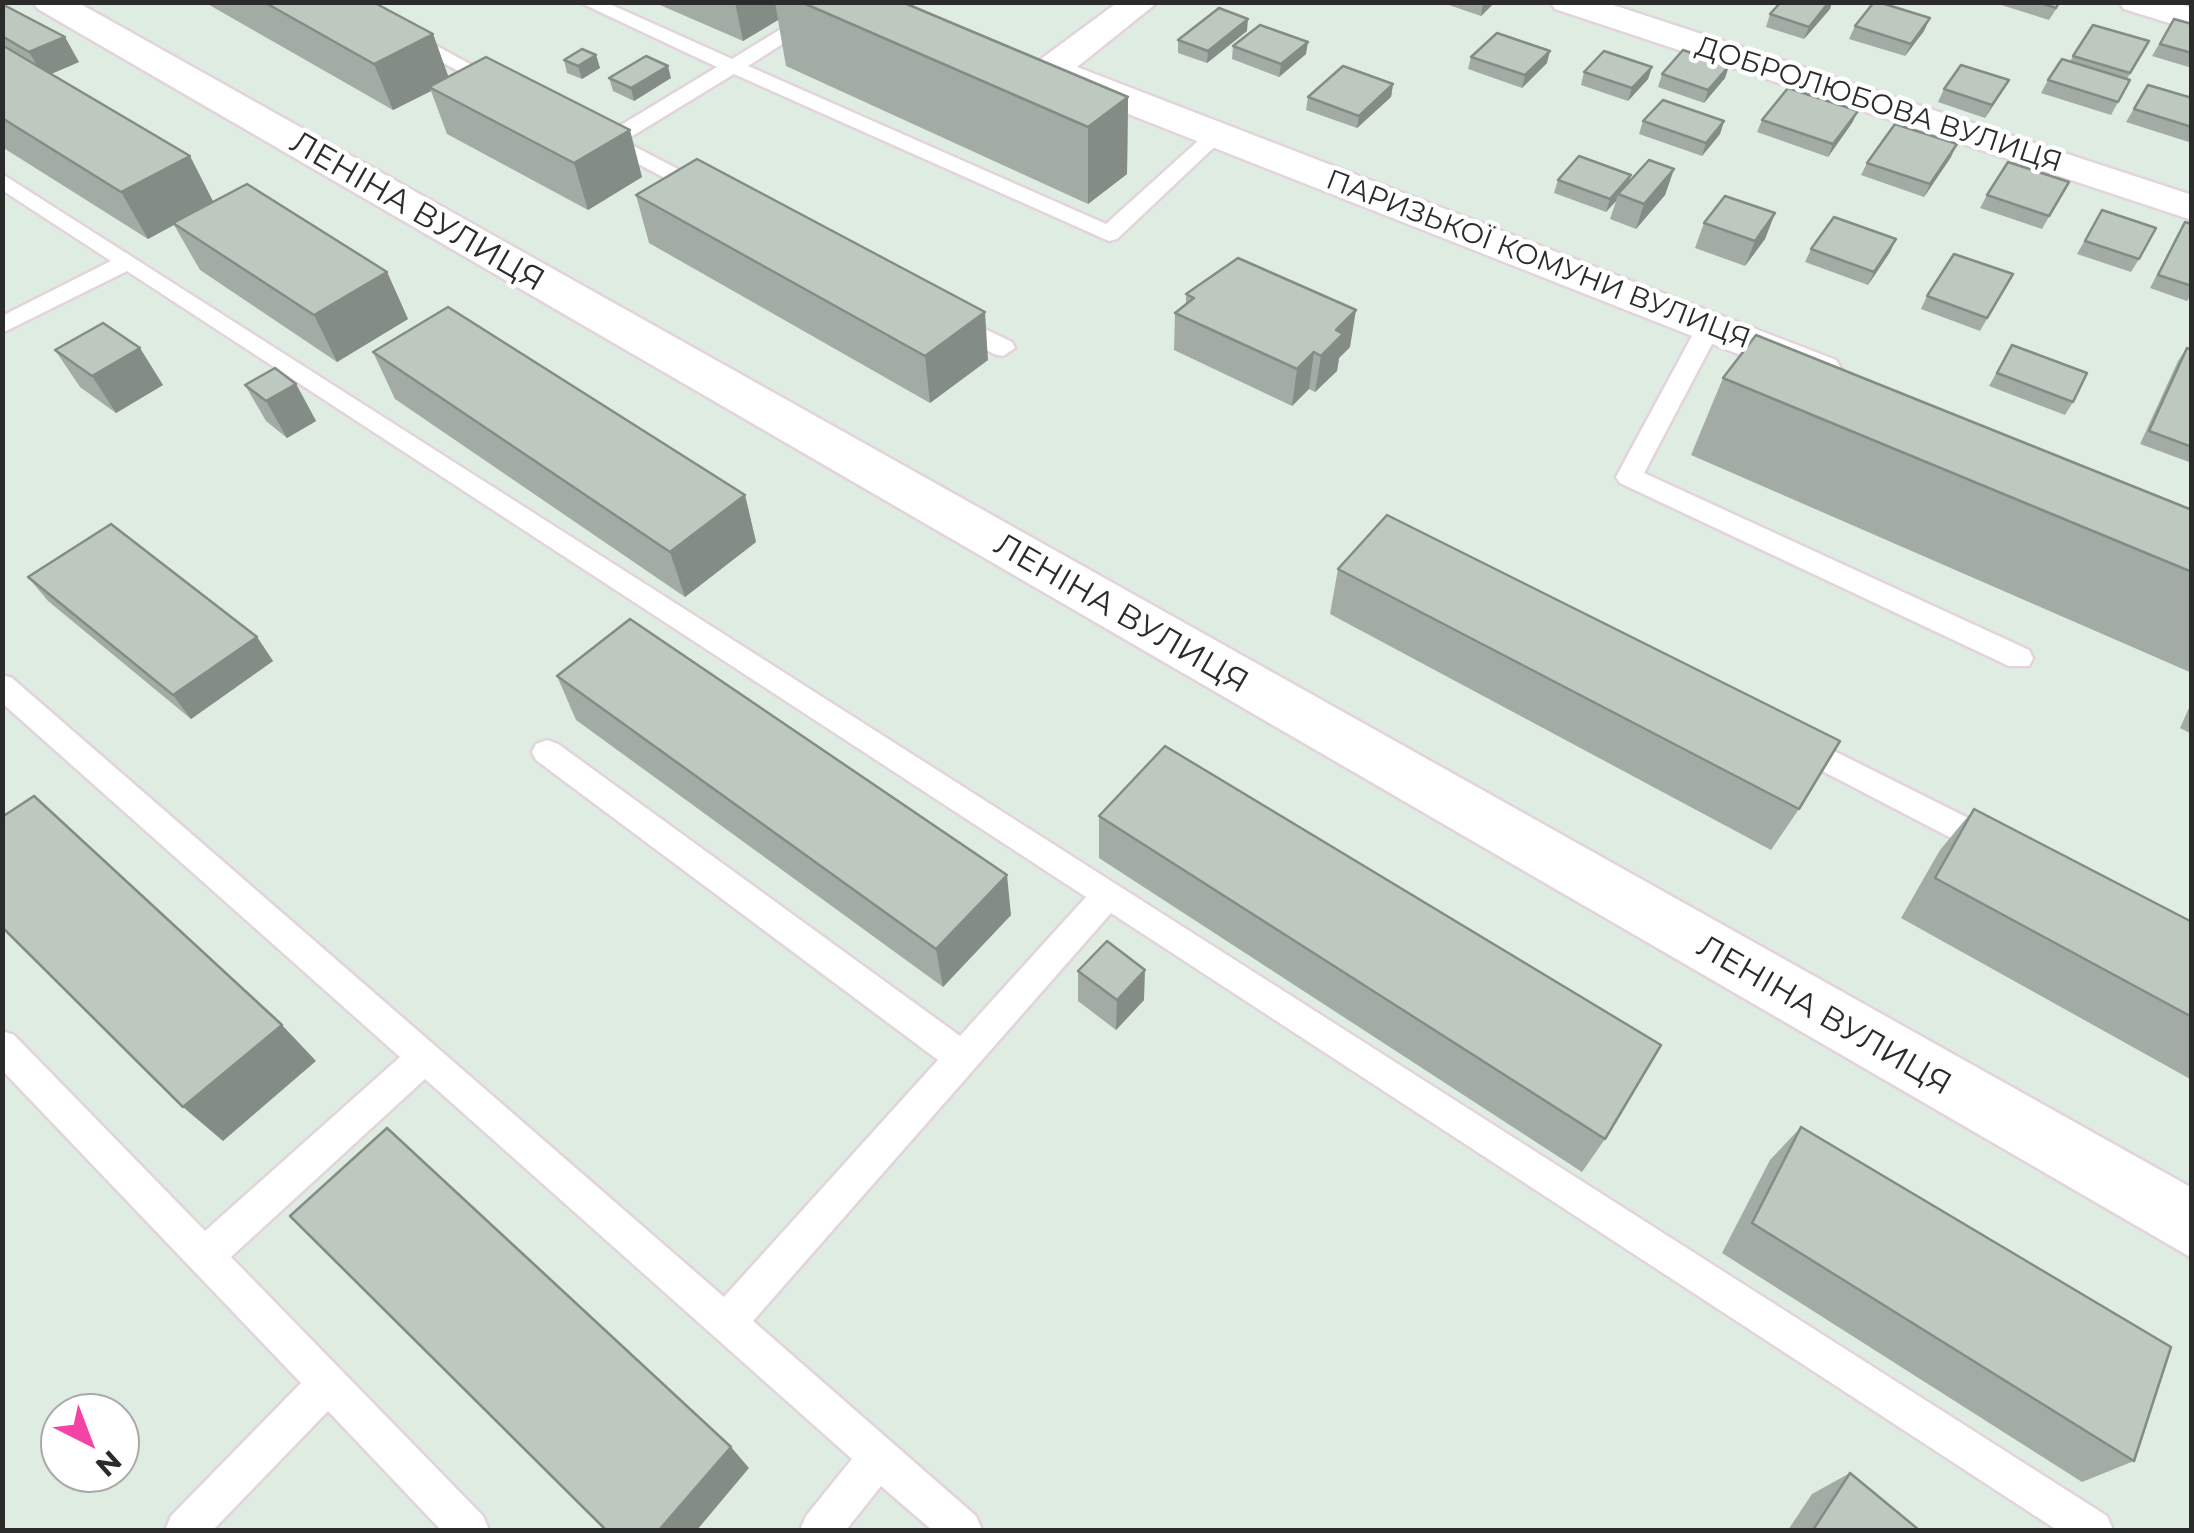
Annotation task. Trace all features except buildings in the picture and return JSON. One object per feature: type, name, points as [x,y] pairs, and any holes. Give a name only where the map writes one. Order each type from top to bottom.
[{"type":"main road","name":"ЛЕНІНА ВУЛИЦЯ","points":[[50,2],[2192,1226]]},
{"type":"main road","name":"ПАРИЗЬКОЇ КОМУНИ ВУЛИЦЯ","points":[[1142,2],[1034,63],[1852,383]]},
{"type":"main road","name":"ДОБРОЛЮБОВА ВУЛИЦЯ","points":[[1567,2],[2192,208]]},
{"type":"main road","points":[[2136,2],[2192,18]]},
{"type":"lane","points":[[341,2],[524,98]]},
{"type":"lane","points":[[588,2],[1109,234],[1216,135]]},
{"type":"lane","points":[[608,142],[838,2]]},
{"type":"lane","points":[[574,124],[728,204]]},
{"type":"lane","points":[[2,180],[2094,1530]]},
{"type":"lane","points":[[2,326],[128,261]]},
{"type":"lane","points":[[934,312],[1003,348]]},
{"type":"lane","points":[[1710,325],[1629,477],[2019,658]]},
{"type":"lane","points":[[2,686],[962,1530]]},
{"type":"lane","points":[[1765,728],[2014,856]]},
{"type":"lane","points":[[547,752],[962,1057]]},
{"type":"lane","points":[[727,1322],[1108,894]]},
{"type":"lane","points":[[2,1046],[469,1530]]},
{"type":"lane","points":[[205,1256],[425,1057]]},
{"type":"lane","points":[[186,1530],[328,1384]]},
{"type":"lane","points":[[820,1530],[879,1457]]}]
